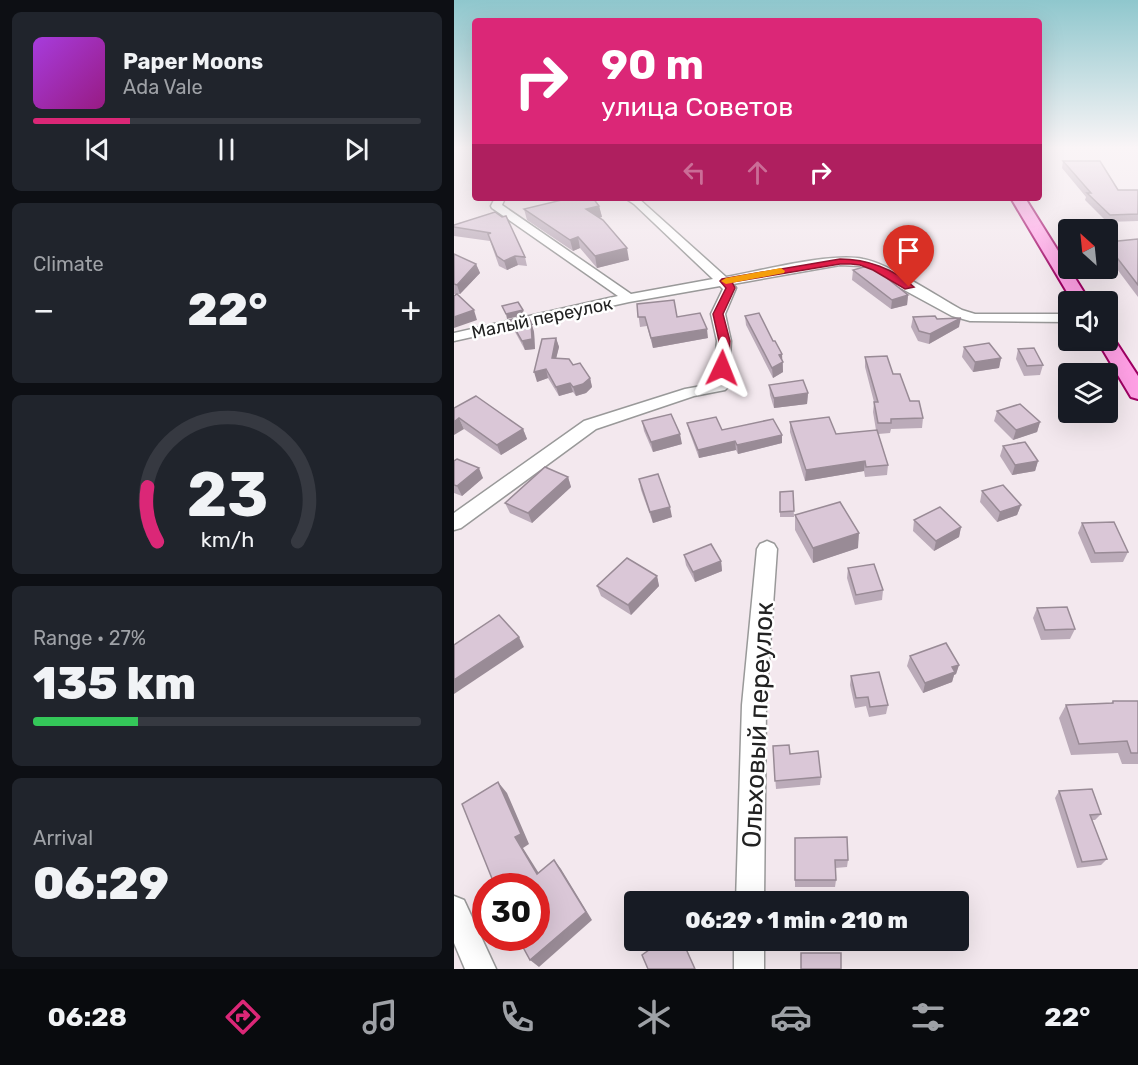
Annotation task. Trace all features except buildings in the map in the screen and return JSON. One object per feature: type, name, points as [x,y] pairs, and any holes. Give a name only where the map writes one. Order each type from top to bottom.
[{"type":"main road","points":[[1020,201],[1075,291]]},
{"type":"main road","points":[[1113,351],[1138,393]]},
{"type":"street","points":[[498,201],[496,206],[629,298]]},
{"type":"street","points":[[454,523],[590,425],[691,392],[720,387],[724,341],[718,314],[730,288],[636,201]]},
{"type":"street","name":"Малый переулок","points":[[454,337],[629,298],[840,261],[862,262],[957,313],[975,318],[1058,318]]},
{"type":"street","name":"Ольховый переулок","points":[[750,891],[754,705],[767,549]]},
{"type":"street","points":[[456,919],[481,969]]},
{"type":"street","points":[[749,969],[750,951]]},
{"type":"slow traffic","points":[[726,281],[781,271]]},
{"type":"route","points":[[722,368],[724,341],[718,314],[729,293],[730,288],[725,281],[840,261],[862,262],[909,287]]}]
